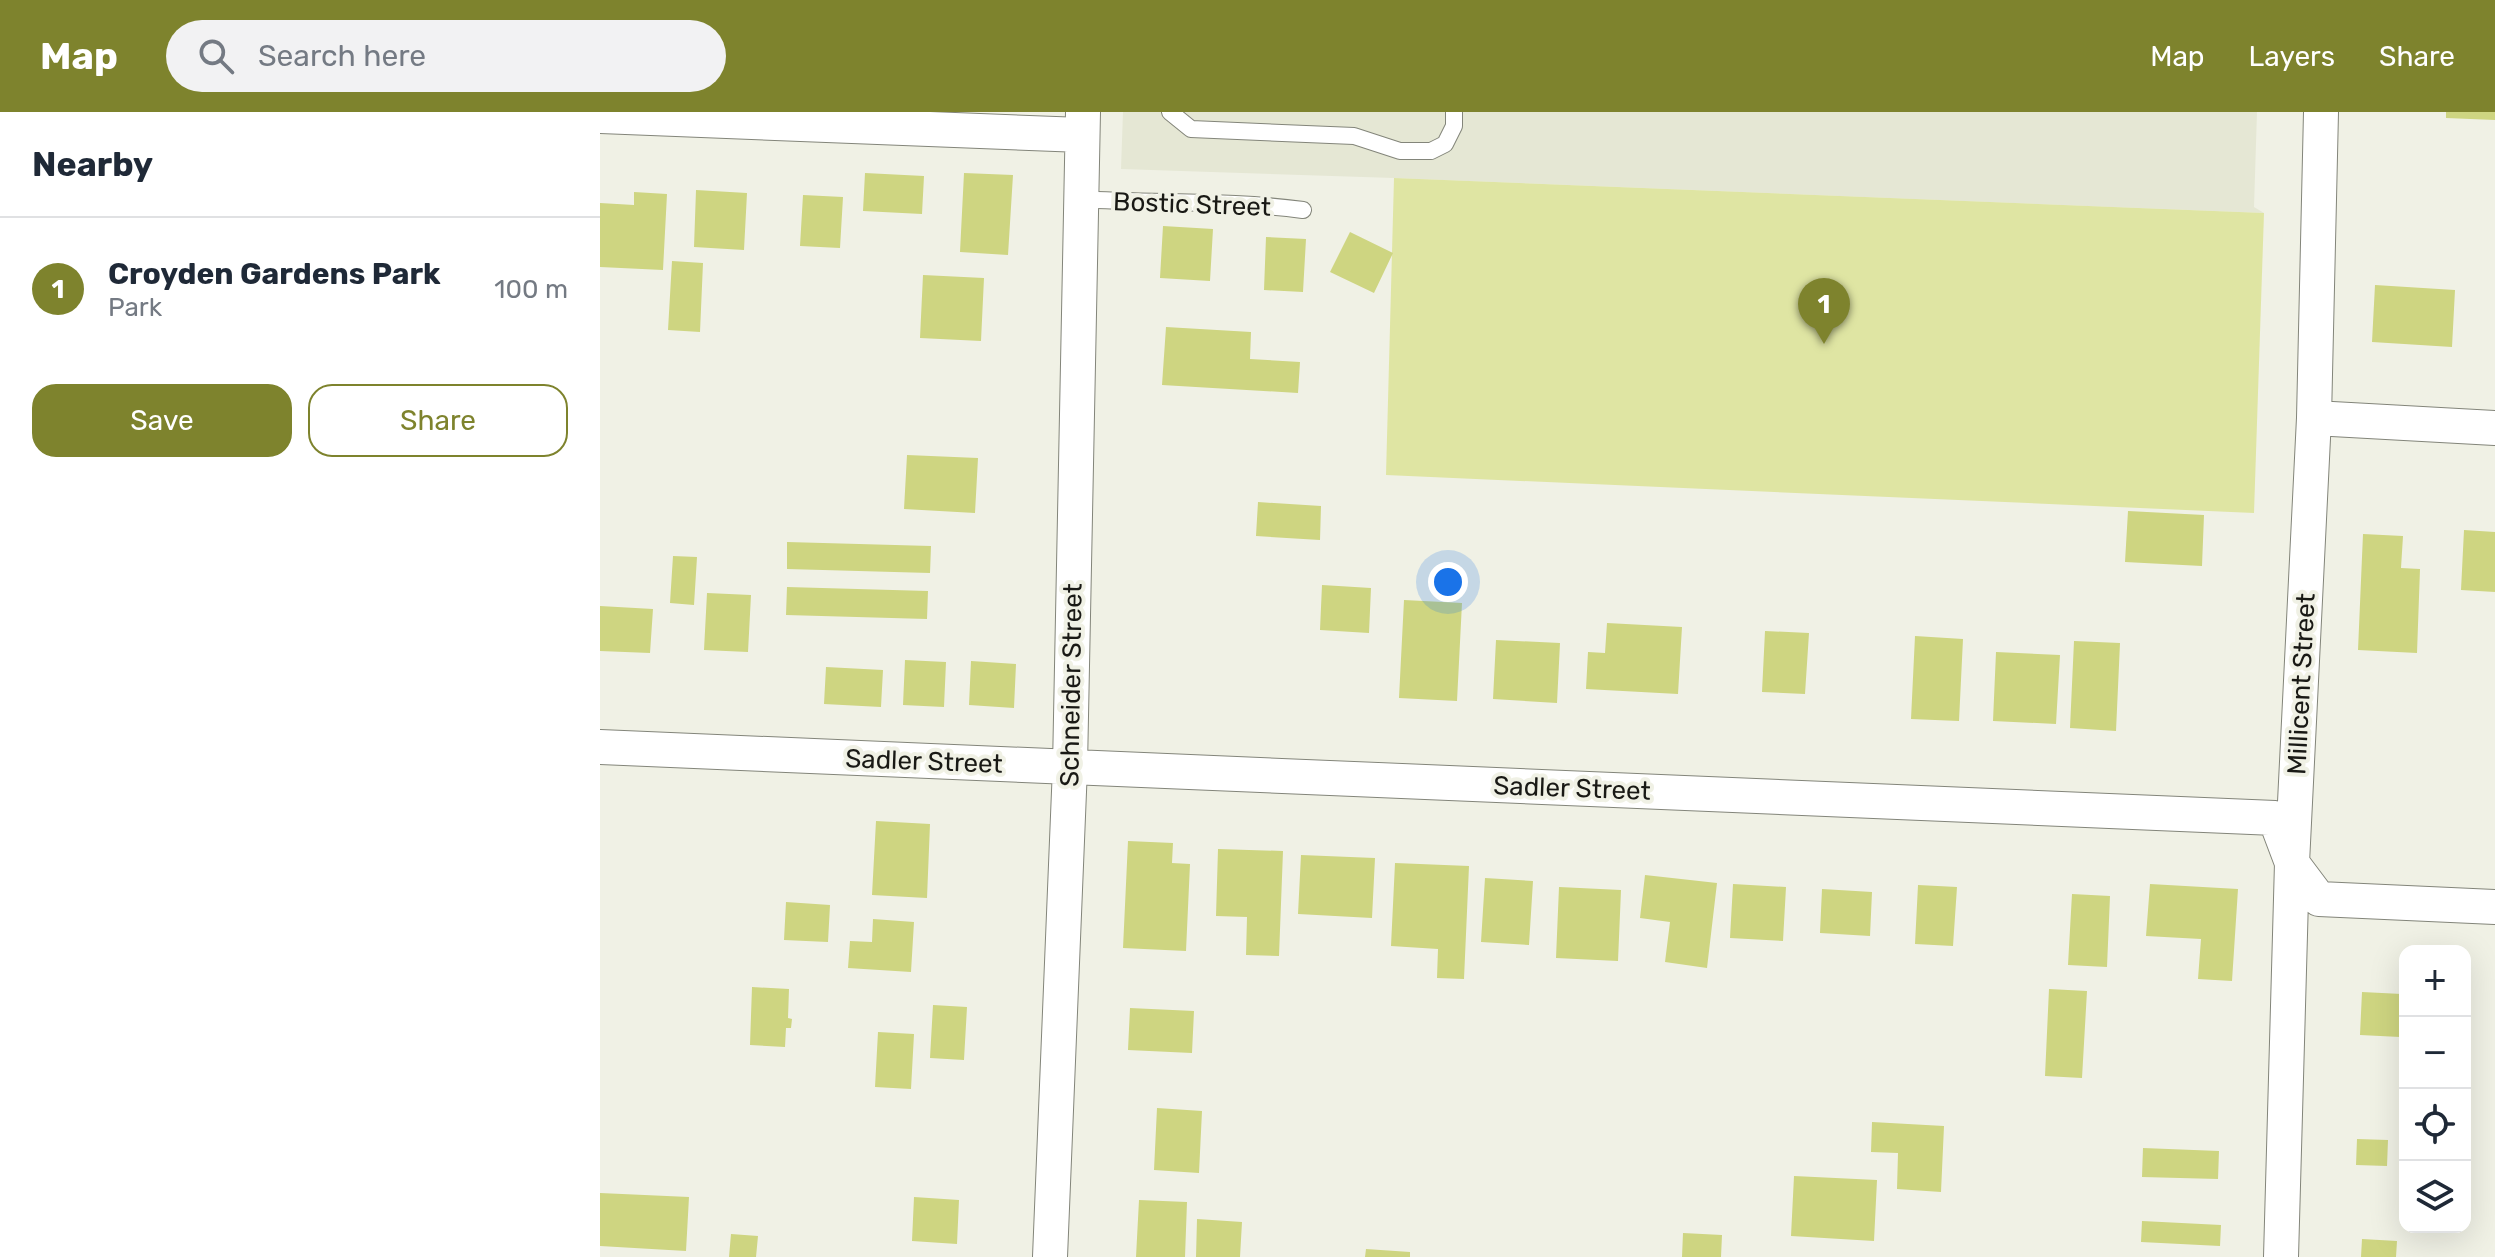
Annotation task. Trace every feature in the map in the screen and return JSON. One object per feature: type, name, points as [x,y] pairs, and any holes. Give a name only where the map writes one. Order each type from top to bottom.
[{"type":"street","name":"Millicent Street","points":[[2281,1257],[2292,863],[2314,418],[2321,112]]},
{"type":"street","points":[[600,116],[1082,124]]},
{"type":"street","name":"Schneider Street","points":[[1050,1257],[1070,767],[1082,124]]},
{"type":"street","points":[[2314,418],[2495,428]]},
{"type":"street","name":"Sadler Street","points":[[600,747],[2275,818],[2292,863],[2319,899],[2495,907]]},
{"type":"lane","points":[[1170,112],[1191,129],[1354,136],[1400,151],[1431,151],[1445,144],[1454,126],[1454,112]]},
{"type":"lane","name":"Bostic Street","points":[[1080,199],[1255,204],[1303,210]]},
{"type":"shaded area","points":[[1123,112],[2257,112],[2254,207],[2264,213],[1121,169]]},
{"type":"green space","points":[[1394,178],[2264,213],[2254,513],[1386,475]]},
{"type":"building","points":[[2446,112],[2495,112],[2495,120],[2446,118]]},
{"type":"building","points":[[865,173],[924,176],[922,214],[863,211]]},
{"type":"building","points":[[964,173],[1013,175],[1008,255],[960,252]]},
{"type":"building","points":[[696,190],[747,193],[744,250],[694,247]]},
{"type":"building","points":[[634,192],[667,194],[663,270],[600,267],[600,203],[634,205]]},
{"type":"building","points":[[803,195],[843,197],[840,248],[800,246]]},
{"type":"building","points":[[1163,226],[1213,229],[1210,281],[1160,278]]},
{"type":"building","points":[[1350,232],[1393,253],[1374,293],[1330,272]]},
{"type":"building","points":[[1266,237],[1306,239],[1303,292],[1264,290]]},
{"type":"building","points":[[672,261],[703,263],[700,332],[668,330]]},
{"type":"building","points":[[923,275],[984,278],[981,341],[920,338]]},
{"type":"building","points":[[2375,285],[2455,290],[2452,347],[2372,342]]},
{"type":"building","points":[[1166,327],[1251,332],[1250,359],[1300,362],[1298,393],[1162,385]]},
{"type":"building","points":[[907,455],[978,458],[975,513],[904,509]]},
{"type":"building","points":[[1258,502],[1321,506],[1320,540],[1256,536]]},
{"type":"building","points":[[2128,511],[2204,515],[2202,566],[2125,562]]},
{"type":"building","points":[[2464,530],[2495,532],[2495,592],[2461,590]]},
{"type":"building","points":[[2363,534],[2403,536],[2401,568],[2420,569],[2417,653],[2358,650]]},
{"type":"building","points":[[787,542],[931,546],[930,573],[787,569]]},
{"type":"building","points":[[673,556],[697,557],[694,605],[670,603]]},
{"type":"building","points":[[1322,585],[1371,588],[1369,633],[1320,630]]},
{"type":"building","points":[[787,587],[928,591],[927,619],[786,615]]},
{"type":"building","points":[[707,593],[751,595],[748,652],[704,650]]},
{"type":"building","points":[[1404,600],[1462,603],[1457,701],[1399,698]]},
{"type":"building","points":[[600,606],[653,609],[650,653],[600,651]]},
{"type":"building","points":[[1607,623],[1682,627],[1678,694],[1586,689],[1588,652],[1605,653]]},
{"type":"building","points":[[1765,631],[1809,633],[1805,694],[1762,692]]},
{"type":"building","points":[[1915,636],[1963,639],[1959,721],[1911,719]]},
{"type":"building","points":[[1496,640],[1560,643],[1557,703],[1493,699]]},
{"type":"building","points":[[2074,641],[2120,643],[2116,731],[2070,728]]},
{"type":"building","points":[[1996,652],[2060,655],[2056,724],[1993,721]]},
{"type":"building","points":[[905,660],[946,662],[944,707],[903,705]]},
{"type":"building","points":[[971,661],[1016,664],[1014,708],[969,705]]},
{"type":"building","points":[[826,667],[883,670],[881,707],[824,704]]},
{"type":"building","points":[[876,821],[930,824],[927,898],[872,895]]},
{"type":"building","points":[[1128,841],[1173,843],[1172,863],[1190,864],[1186,951],[1123,948]]},
{"type":"building","points":[[1218,849],[1283,851],[1279,956],[1246,955],[1247,917],[1216,916]]},
{"type":"building","points":[[1301,855],[1375,858],[1372,918],[1298,914]]},
{"type":"building","points":[[1395,863],[1469,866],[1464,979],[1437,978],[1438,949],[1391,946]]},
{"type":"building","points":[[1645,875],[1717,883],[1707,968],[1665,962],[1670,922],[1640,918]]},
{"type":"building","points":[[1485,878],[1533,881],[1529,945],[1481,942]]},
{"type":"building","points":[[1733,884],[1786,887],[1783,941],[1730,938]]},
{"type":"building","points":[[2150,884],[2238,889],[2232,981],[2198,979],[2201,939],[2146,936]]},
{"type":"building","points":[[1918,885],[1957,887],[1953,946],[1915,944]]},
{"type":"building","points":[[1559,887],[1621,890],[1618,961],[1556,958]]},
{"type":"building","points":[[1822,889],[1872,892],[1870,936],[1820,933]]},
{"type":"building","points":[[2072,894],[2110,896],[2107,967],[2068,965]]},
{"type":"building","points":[[786,902],[830,905],[828,942],[784,940]]},
{"type":"building","points":[[873,919],[914,922],[911,972],[848,968],[850,941],[872,942]]},
{"type":"building","points":[[752,987],[789,989],[788,1018],[792,1019],[791,1028],[786,1028],[785,1047],[750,1045]]},
{"type":"building","points":[[2049,989],[2087,991],[2082,1078],[2045,1076]]},
{"type":"building","points":[[2362,992],[2399,994],[2399,1037],[2360,1035]]},
{"type":"building","points":[[933,1005],[967,1007],[964,1060],[930,1058]]},
{"type":"building","points":[[1130,1008],[1194,1011],[1192,1053],[1128,1050]]},
{"type":"building","points":[[878,1032],[914,1034],[911,1089],[875,1087]]},
{"type":"building","points":[[1157,1108],[1202,1111],[1199,1173],[1154,1170]]},
{"type":"building","points":[[1872,1122],[1944,1126],[1941,1192],[1897,1189],[1898,1153],[1871,1152]]},
{"type":"building","points":[[2357,1139],[2388,1140],[2387,1166],[2356,1165]]},
{"type":"building","points":[[2143,1148],[2219,1151],[2218,1179],[2142,1177]]},
{"type":"building","points":[[1794,1176],[1877,1180],[1874,1241],[1791,1236]]},
{"type":"building","points":[[600,1193],[689,1197],[686,1251],[600,1246]]},
{"type":"building","points":[[914,1197],[959,1200],[957,1244],[912,1241]]},
{"type":"building","points":[[1139,1200],[1187,1202],[1185,1257],[1136,1257]]},
{"type":"building","points":[[1197,1219],[1242,1222],[1240,1257],[1196,1257]]},
{"type":"building","points":[[2142,1221],[2221,1225],[2220,1246],[2141,1242]]},
{"type":"building","points":[[1683,1233],[1722,1235],[1721,1257],[1682,1257]]},
{"type":"building","points":[[731,1234],[758,1236],[756,1257],[729,1257]]},
{"type":"building","points":[[2362,1239],[2397,1241],[2396,1257],[2361,1257]]},
{"type":"building","points":[[1366,1249],[1410,1252],[1410,1257],[1365,1257]]},
{"type":"place","name":"Croyden Gardens Park","points":[[1824,344]]}]
